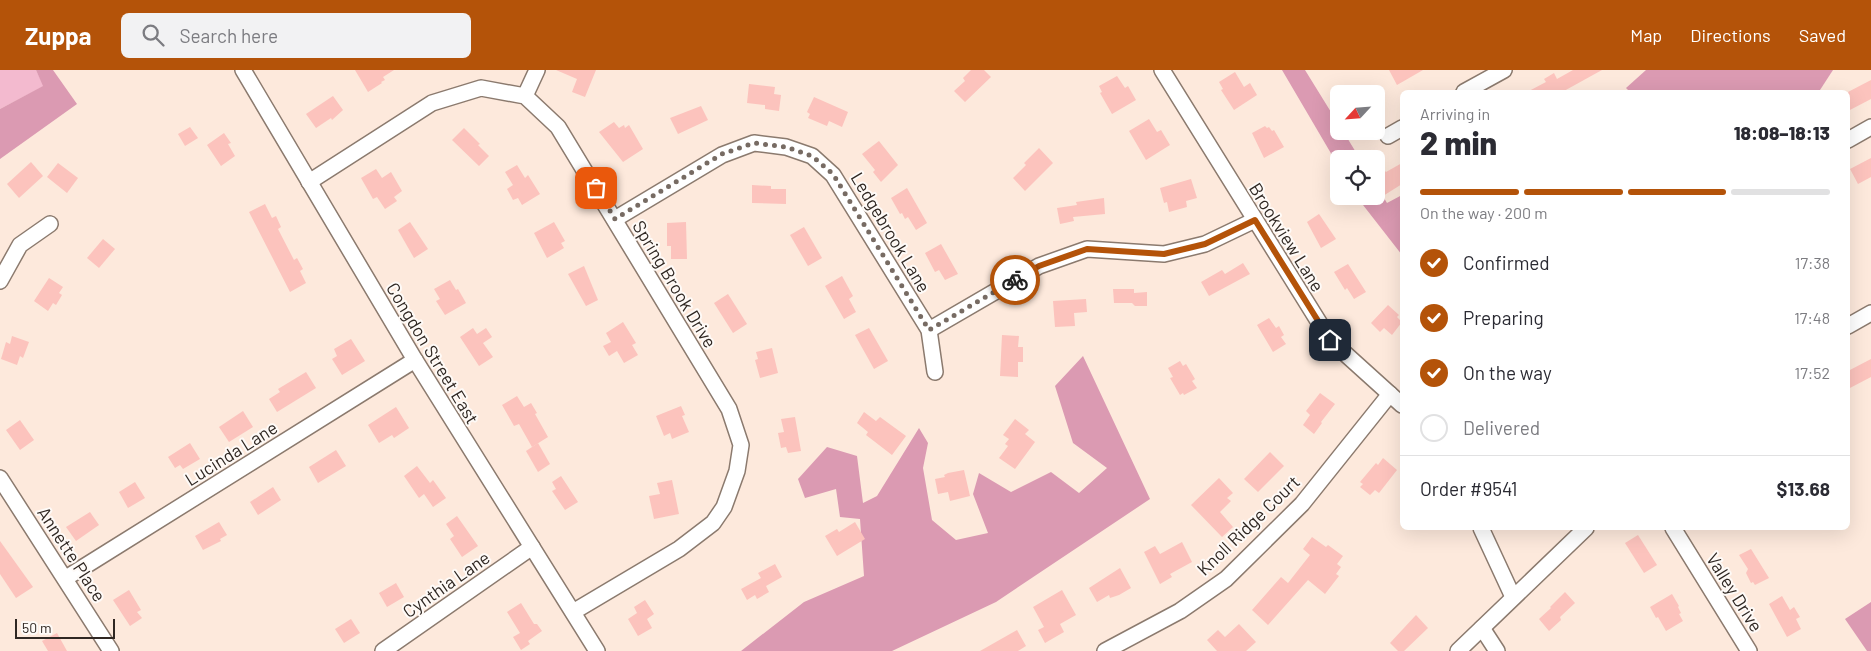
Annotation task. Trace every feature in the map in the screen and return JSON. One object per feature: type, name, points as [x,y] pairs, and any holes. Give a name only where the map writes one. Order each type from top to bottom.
[{"type":"street","name":"Congdon Street East","points":[[243,70],[415,360],[598,651]]},
{"type":"street","points":[[309,182],[432,103],[481,88],[525,96],[537,70]]},
{"type":"street","name":"Brookview Lane","points":[[1162,70],[1330,340],[1400,403]]},
{"type":"street","points":[[1468,90],[1504,70]]},
{"type":"street","name":"Spring Brook Drive","points":[[525,96],[558,127],[615,219],[729,410],[741,445],[737,471],[732,487],[724,507],[712,524],[680,549],[573,612]]},
{"type":"street","points":[[1850,139],[1871,127]]},
{"type":"street","points":[[1388,136],[1400,129]]},
{"type":"street","name":"Ledgebrook Lane","points":[[615,219],[722,154],[754,143],[786,147],[812,156],[833,174],[929,330],[934,372]]},
{"type":"street","points":[[929,330],[1039,266],[1087,249],[1164,254],[1205,244],[1255,220]]},
{"type":"street","points":[[0,281],[20,245],[50,224]]},
{"type":"street","points":[[1850,325],[1871,313]]},
{"type":"street","name":"Lucinda Lane","points":[[66,578],[415,360]]},
{"type":"street","name":"Knoll Ridge Court","points":[[1105,651],[1180,611],[1226,579],[1302,504],[1390,394]]},
{"type":"street","name":"Annette Place","points":[[0,478],[66,578],[111,651]]},
{"type":"street","points":[[1482,530],[1513,597]]},
{"type":"street","points":[[1458,651],[1584,530]]},
{"type":"street","name":"Valley Drive","points":[[1674,530],[1749,651]]},
{"type":"street","name":"Cynthia Lane","points":[[382,651],[532,547]]},
{"type":"street","points":[[1482,628],[1497,651]]},
{"type":"shaded area","points":[[0,70],[36,70],[44,86],[0,109]]},
{"type":"shaded area","points":[[36,70],[53,70],[77,104],[0,159],[0,109],[43,86]]},
{"type":"shaded area","points":[[1282,70],[1305,70],[1330,110],[1330,140],[1348,140],[1355,150],[1330,150],[1330,152]]},
{"type":"shaded area","points":[[1646,70],[1833,70],[1820,90],[1628,90],[1626,88]]},
{"type":"shaded area","points":[[1400,196],[1400,252],[1363,205],[1385,205],[1385,200],[1387,203]]},
{"type":"shaded area","points":[[1083,356],[1150,499],[996,602],[892,651],[741,651],[804,602],[864,576],[860,519],[840,517],[836,489],[805,498],[798,479],[827,447],[857,456],[863,503],[877,496],[919,428],[928,443],[923,468],[932,520],[956,540],[988,533],[973,494],[979,473],[1011,492],[1051,472],[1079,493],[1107,468],[1073,443],[1055,386]]},
{"type":"shaded area","points":[[1871,602],[1871,651],[1867,651],[1845,619]]},
{"type":"building","points":[[355,70],[394,70],[383,77],[385,80],[382,83],[368,92]]},
{"type":"building","points":[[556,70],[596,70],[585,97],[572,92],[577,79]]},
{"type":"building","points":[[971,70],[984,70],[991,77],[965,102],[954,91],[965,81],[963,78]]},
{"type":"building","points":[[1389,70],[1423,70],[1397,85]]},
{"type":"building","points":[[1573,70],[1602,70],[1566,90],[1531,90],[1546,82],[1544,79],[1554,73],[1557,79]]},
{"type":"building","points":[[1235,72],[1244,87],[1250,83],[1257,95],[1234,110],[1221,90],[1223,89],[1219,82]]},
{"type":"building","points":[[1117,76],[1125,88],[1128,86],[1136,100],[1112,114],[1100,93],[1102,92],[1099,86]]},
{"type":"building","points":[[1871,80],[1871,99],[1850,110],[1850,91]]},
{"type":"building","points":[[749,84],[775,87],[774,94],[781,95],[779,111],[765,109],[765,105],[747,103]]},
{"type":"building","points":[[333,96],[343,110],[332,120],[331,118],[316,128],[306,114]]},
{"type":"building","points":[[814,97],[848,112],[842,127],[829,121],[827,126],[808,118],[810,114],[807,112]]},
{"type":"building","points":[[701,106],[708,120],[678,134],[670,118]]},
{"type":"building","points":[[1149,119],[1157,132],[1161,130],[1170,145],[1146,160],[1129,131]]},
{"type":"building","points":[[614,122],[619,128],[624,125],[625,128],[629,125],[643,149],[623,162],[599,132]]},
{"type":"building","points":[[1265,126],[1269,127],[1272,131],[1274,130],[1284,147],[1264,158],[1252,133]]},
{"type":"building","points":[[190,127],[198,138],[185,146],[178,134]]},
{"type":"building","points":[[464,128],[489,156],[479,166],[452,140]]},
{"type":"building","points":[[224,133],[231,143],[228,144],[235,156],[221,166],[207,145]]},
{"type":"building","points":[[879,141],[898,165],[881,182],[873,172],[875,170],[862,154]]},
{"type":"building","points":[[1039,148],[1053,163],[1025,191],[1013,178],[1026,165],[1024,163]]},
{"type":"building","points":[[1871,158],[1871,177],[1858,184],[1850,169]]},
{"type":"building","points":[[31,162],[43,176],[19,198],[7,184]]},
{"type":"building","points":[[58,163],[78,178],[67,193],[47,177]]},
{"type":"building","points":[[1400,164],[1400,185],[1385,195],[1385,171]]},
{"type":"building","points":[[517,165],[525,178],[528,175],[540,194],[522,205],[518,198],[513,200],[507,189],[513,185],[505,172]]},
{"type":"building","points":[[376,169],[382,178],[391,172],[402,191],[394,197],[397,201],[385,209],[377,197],[373,199],[361,178]]},
{"type":"building","points":[[1191,179],[1197,198],[1186,201],[1187,207],[1169,212],[1167,202],[1164,203],[1160,188]]},
{"type":"building","points":[[752,185],[771,186],[771,189],[786,189],[786,204],[752,203]]},
{"type":"building","points":[[907,188],[927,223],[916,230],[908,217],[905,219],[902,213],[900,214],[891,198]]},
{"type":"building","points":[[1104,198],[1105,214],[1073,217],[1074,221],[1060,224],[1057,208],[1077,205],[1076,202]]},
{"type":"building","points":[[265,204],[272,218],[276,216],[281,227],[278,229],[294,260],[297,258],[303,269],[300,271],[306,283],[290,292],[249,212]]},
{"type":"building","points":[[1319,214],[1336,239],[1321,248],[1307,222]]},
{"type":"building","points":[[410,222],[428,249],[414,258],[398,230]]},
{"type":"building","points":[[554,222],[565,241],[561,243],[564,248],[547,258],[534,233]]},
{"type":"building","points":[[686,222],[687,259],[671,259],[671,246],[667,246],[667,223]]},
{"type":"building","points":[[804,227],[822,258],[808,266],[790,235]]},
{"type":"building","points":[[103,239],[115,249],[99,268],[87,258]]},
{"type":"building","points":[[941,244],[958,274],[945,280],[939,270],[935,272],[925,253]]},
{"type":"building","points":[[1243,263],[1250,274],[1209,296],[1201,282],[1222,270],[1225,274]]},
{"type":"building","points":[[1348,264],[1366,292],[1354,299],[1347,288],[1345,290],[1334,272]]},
{"type":"building","points":[[584,266],[598,300],[586,306],[568,274]]},
{"type":"building","points":[[842,276],[853,296],[849,299],[856,312],[844,319],[825,286]]},
{"type":"building","points":[[49,278],[63,287],[59,293],[62,295],[56,305],[53,303],[48,311],[34,301]]},
{"type":"building","points":[[450,280],[466,303],[445,315],[436,301],[440,299],[434,289]]},
{"type":"building","points":[[1113,289],[1134,289],[1134,293],[1147,292],[1147,306],[1135,306],[1132,303],[1114,303]]},
{"type":"building","points":[[728,294],[747,324],[733,333],[714,303]]},
{"type":"building","points":[[1086,299],[1087,312],[1074,313],[1075,326],[1055,327],[1053,301]]},
{"type":"building","points":[[1388,305],[1399,315],[1397,317],[1400,320],[1400,325],[1392,335],[1384,328],[1380,332],[1371,323]]},
{"type":"building","points":[[1269,318],[1276,328],[1279,326],[1284,335],[1281,337],[1286,344],[1273,352],[1257,325]]},
{"type":"building","points":[[623,322],[636,343],[632,345],[638,355],[624,363],[617,351],[609,356],[603,346],[611,342],[606,333]]},
{"type":"building","points":[[473,328],[477,334],[486,328],[492,337],[483,343],[493,357],[479,366],[460,337]]},
{"type":"building","points":[[869,328],[888,361],[874,369],[855,335]]},
{"type":"building","points":[[1002,335],[1019,336],[1018,347],[1023,347],[1023,362],[1018,362],[1018,377],[1000,376]]},
{"type":"building","points":[[12,336],[29,342],[23,358],[20,356],[17,365],[1,359],[6,342],[10,344]]},
{"type":"building","points":[[351,339],[365,361],[342,375],[332,359],[337,356],[334,349]]},
{"type":"building","points":[[772,348],[778,373],[760,378],[755,360],[758,359],[756,352]]},
{"type":"building","points":[[1871,359],[1871,377],[1850,388],[1850,370]]},
{"type":"building","points":[[1180,361],[1183,366],[1186,364],[1195,379],[1192,381],[1197,388],[1184,395],[1183,393],[1180,395],[1170,378],[1173,377],[1168,368]]},
{"type":"building","points":[[306,372],[316,388],[277,412],[269,399],[280,392],[278,389]]},
{"type":"building","points":[[1320,393],[1335,404],[1314,434],[1303,425],[1310,415],[1306,411]]},
{"type":"building","points":[[517,396],[524,407],[531,403],[548,437],[532,447],[519,424],[514,426],[502,405]]},
{"type":"building","points":[[681,406],[685,415],[682,416],[689,432],[672,439],[670,433],[664,436],[656,416]]},
{"type":"building","points":[[396,407],[409,428],[394,438],[392,435],[379,443],[368,425]]},
{"type":"building","points":[[243,411],[253,427],[229,442],[219,427]]},
{"type":"building","points":[[864,412],[876,421],[880,417],[906,436],[892,455],[866,435],[868,432],[857,423]]},
{"type":"building","points":[[795,417],[801,451],[788,453],[786,447],[781,448],[778,433],[784,432],[781,419]]},
{"type":"building","points":[[1015,419],[1029,430],[1025,434],[1035,442],[1015,469],[999,458],[1008,446],[1005,444],[1009,439],[1003,435]]},
{"type":"building","points":[[20,420],[34,440],[20,450],[6,430]]},
{"type":"building","points":[[190,443],[200,459],[183,469],[180,465],[175,468],[168,457]]},
{"type":"building","points":[[538,443],[550,464],[538,472],[526,451]]},
{"type":"building","points":[[336,450],[346,466],[318,483],[309,467]]},
{"type":"building","points":[[1270,452],[1284,466],[1258,492],[1244,479]]},
{"type":"building","points":[[1383,458],[1397,470],[1379,493],[1375,490],[1370,495],[1360,487],[1363,484],[1360,482],[1376,463],[1378,465]]},
{"type":"building","points":[[417,466],[430,483],[433,480],[446,498],[433,507],[424,494],[419,498],[404,476]]},
{"type":"building","points":[[964,470],[970,496],[950,501],[948,492],[938,494],[935,479],[945,477],[944,475],[948,473]]},
{"type":"building","points":[[561,476],[578,502],[565,510],[552,491],[556,489],[552,482]]},
{"type":"building","points":[[1219,478],[1233,493],[1227,498],[1231,501],[1220,512],[1233,527],[1222,537],[1191,505]]},
{"type":"building","points":[[672,480],[679,514],[654,519],[649,496],[660,494],[657,483]]},
{"type":"building","points":[[135,482],[145,498],[128,508],[119,492]]},
{"type":"building","points":[[273,487],[281,500],[258,515],[250,502]]},
{"type":"building","points":[[90,512],[99,525],[76,541],[66,527]]},
{"type":"building","points":[[457,516],[478,546],[462,557],[450,539],[454,536],[446,524]]},
{"type":"building","points":[[219,522],[227,535],[220,539],[221,541],[203,550],[195,536]]},
{"type":"building","points":[[855,522],[865,539],[837,556],[825,536],[837,529],[839,532]]},
{"type":"building","points":[[1638,535],[1657,565],[1644,573],[1625,543]]},
{"type":"building","points":[[1312,537],[1326,547],[1328,545],[1343,556],[1337,564],[1341,567],[1336,574],[1339,576],[1325,594],[1308,580],[1268,625],[1252,610],[1281,577],[1288,583],[1310,555],[1303,549]]},
{"type":"building","points":[[0,541],[33,587],[16,598],[0,574]]},
{"type":"building","points":[[1182,542],[1192,562],[1170,574],[1172,577],[1160,584],[1144,552],[1155,546],[1160,554]]},
{"type":"building","points":[[1751,549],[1769,578],[1755,585],[1753,582],[1751,583],[1746,573],[1748,569],[1739,555]]},
{"type":"building","points":[[775,564],[782,577],[766,586],[769,592],[757,599],[755,595],[747,600],[741,589],[761,578],[758,573]]},
{"type":"building","points":[[1120,568],[1131,588],[1110,598],[1109,595],[1097,602],[1089,588]]},
{"type":"building","points":[[396,583],[404,597],[387,607],[379,593]]},
{"type":"building","points":[[129,590],[141,610],[137,612],[142,618],[130,626],[113,600]]},
{"type":"building","points":[[1062,590],[1076,615],[1060,624],[1064,632],[1045,643],[1038,630],[1044,627],[1033,607]]},
{"type":"building","points":[[1565,592],[1575,603],[1549,631],[1539,619]]},
{"type":"building","points":[[1672,594],[1679,606],[1681,613],[1679,614],[1683,621],[1666,631],[1650,607]]},
{"type":"building","points":[[1782,596],[1790,610],[1794,607],[1800,617],[1796,619],[1801,629],[1787,637],[1769,604]]},
{"type":"building","points":[[645,600],[654,614],[647,619],[652,628],[638,636],[628,619],[637,613],[634,607]]},
{"type":"building","points":[[521,603],[534,624],[537,624],[542,631],[528,641],[530,644],[521,650],[513,637],[520,633],[507,612]]},
{"type":"building","points":[[1416,615],[1428,628],[1404,651],[1398,651],[1390,643]]},
{"type":"building","points":[[351,619],[360,633],[344,643],[335,629]]},
{"type":"building","points":[[1239,624],[1256,642],[1246,651],[1217,651],[1207,640],[1218,630],[1225,637]]},
{"type":"building","points":[[1017,630],[1026,646],[1018,651],[980,651]]},
{"type":"building","points":[[57,633],[67,651],[48,651],[42,641]]},
{"type":"way so far","points":[[596,188],[615,219],[722,154],[754,143],[786,147],[812,156],[833,174],[929,330],[1015,280]]},
{"type":"route","points":[[1015,280],[1039,266],[1087,249],[1164,254],[1205,244],[1255,220],[1330,340]]}]
